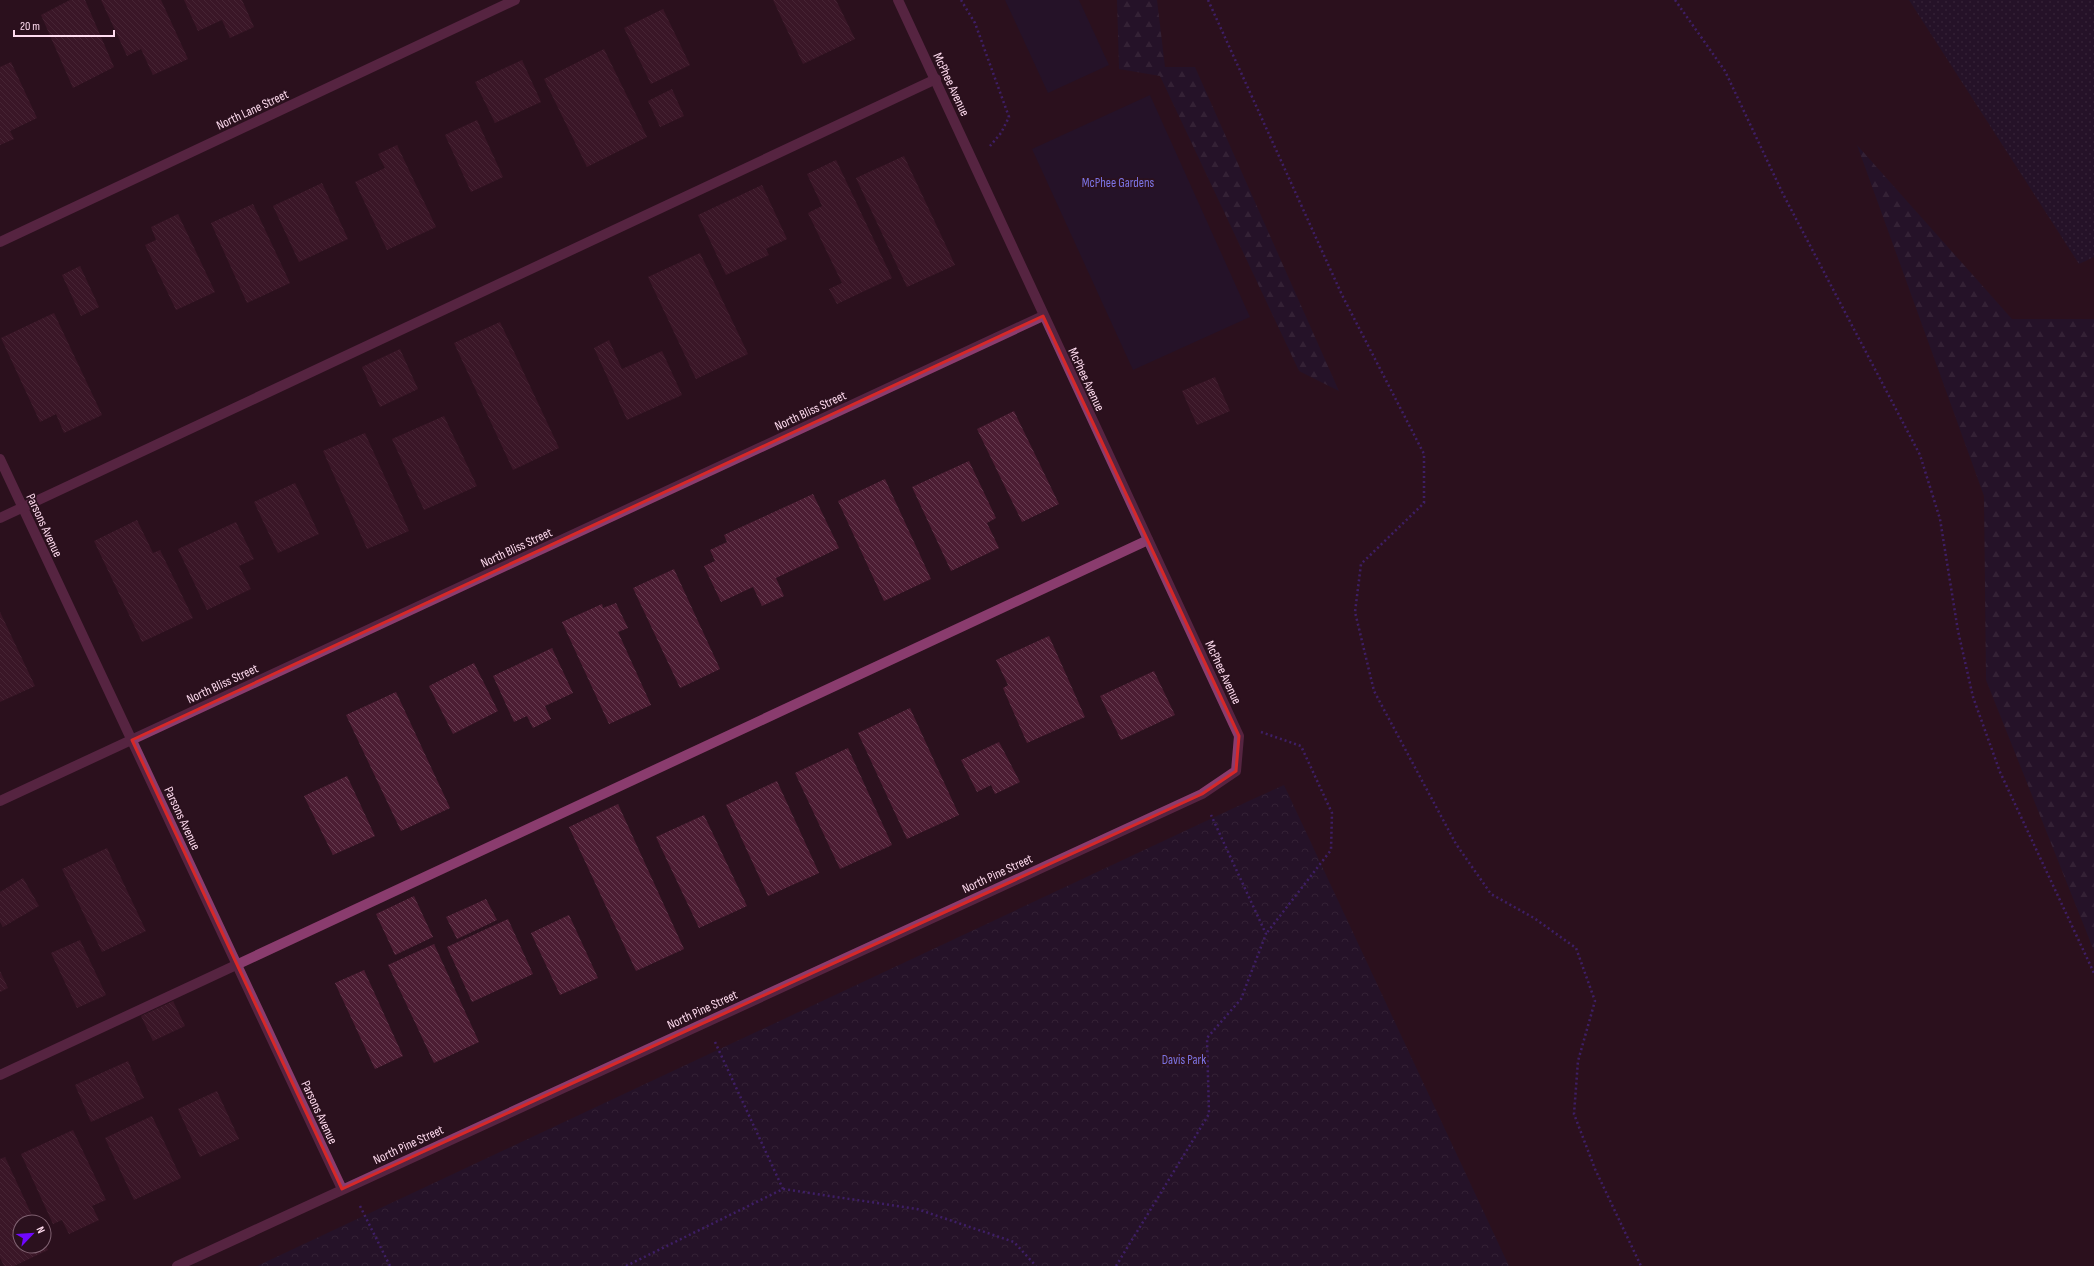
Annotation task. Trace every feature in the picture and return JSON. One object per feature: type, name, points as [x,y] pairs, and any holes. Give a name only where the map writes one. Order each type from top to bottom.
[{"type":"street","name":"North Lane Street","points":[[0,242],[515,0]]},
{"type":"street","name":"McPhee Avenue","points":[[898,0],[936,79],[1043,316],[1239,736],[1236,771]]},
{"type":"street","points":[[0,518],[936,79]]},
{"type":"street","name":"North Bliss Street","points":[[0,801],[1043,316]]},
{"type":"street","name":"Parsons Avenue","points":[[0,459],[237,966],[345,1187]]},
{"type":"street","points":[[0,1075],[237,966],[1148,540]]},
{"type":"street","name":"North Pine Street","points":[[177,1266],[345,1187],[1202,794],[1236,771]]},
{"type":"path","points":[[961,0],[975,23],[1009,117],[1001,133],[974,165]]},
{"type":"path","points":[[1208,0],[1342,295],[1424,454],[1424,504],[1361,564],[1355,612],[1374,691],[1456,844],[1491,894],[1534,918],[1576,948],[1595,1001],[1578,1061],[1574,1114],[1595,1169],[1640,1266]]},
{"type":"path","points":[[1675,0],[1725,71],[1783,194],[1920,455],[1940,519],[1958,631],[1973,697],[2000,772],[2094,973]]},
{"type":"path","points":[[1116,1266],[1209,1114],[1207,1038],[1241,999],[1266,934],[1331,850],[1332,813],[1301,746],[1233,723]]},
{"type":"path","points":[[1202,794],[1266,934]]},
{"type":"path","points":[[705,1022],[783,1189]]},
{"type":"path","points":[[345,1187],[390,1266]]},
{"type":"path","points":[[626,1266],[783,1189],[917,1209],[1014,1242],[1036,1266]]},
{"type":"highlighted area","points":[[1043,316],[1239,736],[1236,771],[1202,794],[342,1189],[132,740]]},
{"type":"green space","points":[[1005,0],[1079,0],[1109,65],[1048,93]]},
{"type":"green space","points":[[1117,0],[1157,0],[1165,67],[1195,67],[1339,391],[1299,371],[1160,76],[1119,69]]},
{"type":"green space","points":[[1909,0],[2094,0],[2094,257],[2079,264]]},
{"type":"green space","name":"McPhee Gardens","points":[[1150,95],[1250,317],[1133,370],[1032,149]]},
{"type":"green space","points":[[1857,145],[2012,319],[2094,319],[2094,951],[1986,680],[1984,496]]},
{"type":"green space","name":"Davis Park","points":[[1284,785],[1509,1266],[257,1266],[1253,799]]},
{"type":"building","points":[[70,0],[85,0],[114,67],[73,88],[41,15]]},
{"type":"building","points":[[101,0],[161,0],[188,59],[153,75],[141,49],[127,56]]},
{"type":"building","points":[[184,0],[242,0],[254,27],[230,38],[222,20],[198,31]]},
{"type":"building","points":[[773,0],[836,0],[855,39],[803,64]]},
{"type":"building","points":[[663,9],[690,65],[651,84],[624,28]]},
{"type":"building","points":[[604,49],[647,137],[587,167],[544,79]]},
{"type":"building","points":[[522,60],[541,102],[495,123],[475,82]]},
{"type":"building","points":[[11,62],[37,118],[10,131],[14,139],[0,145],[0,67]]},
{"type":"building","points":[[672,89],[684,116],[660,127],[648,101]]},
{"type":"building","points":[[477,120],[503,177],[471,192],[445,135]]},
{"type":"building","points":[[397,145],[436,227],[387,250],[355,182],[385,168],[378,154]]},
{"type":"building","points":[[904,156],[955,265],[907,287],[856,178]]},
{"type":"building","points":[[836,160],[892,278],[837,304],[829,289],[842,283],[808,213],[822,206],[807,174]]},
{"type":"building","points":[[322,183],[348,239],[299,262],[273,206]]},
{"type":"building","points":[[762,185],[787,239],[766,249],[769,255],[726,275],[698,215]]},
{"type":"building","points":[[253,204],[290,283],[247,303],[211,223]]},
{"type":"building","points":[[178,214],[215,292],[176,310],[145,245],[156,240],[151,227]]},
{"type":"building","points":[[700,253],[748,354],[696,379],[648,277]]},
{"type":"building","points":[[80,266],[99,307],[81,316],[62,275]]},
{"type":"building","points":[[54,313],[102,415],[64,433],[56,414],[40,422],[1,338]]},
{"type":"building","points":[[500,322],[559,448],[513,470],[454,343]]},
{"type":"building","points":[[609,340],[622,369],[662,351],[682,395],[627,420],[594,348]]},
{"type":"building","points":[[400,349],[418,389],[380,407],[362,367]]},
{"type":"building","points":[[1215,377],[1230,411],[1197,425],[1182,391]]},
{"type":"building","points":[[1014,411],[1059,504],[1022,522],[977,429]]},
{"type":"building","points":[[444,416],[477,486],[424,510],[392,439]]},
{"type":"building","points":[[365,433],[409,531],[367,549],[323,451]]},
{"type":"building","points":[[969,461],[996,518],[987,523],[999,548],[951,571],[912,487]]},
{"type":"building","points":[[885,479],[931,579],[884,601],[838,501]]},
{"type":"building","points":[[295,483],[319,534],[278,553],[254,502]]},
{"type":"building","points":[[813,494],[839,548],[776,578],[784,596],[762,606],[753,587],[721,602],[704,566],[715,561],[710,550],[727,542],[724,535]]},
{"type":"building","points":[[137,520],[153,553],[160,550],[193,618],[142,642],[94,541]]},
{"type":"building","points":[[236,522],[254,559],[239,566],[251,589],[207,610],[178,549]]},
{"type":"building","points":[[674,569],[720,669],[680,688],[633,588]]},
{"type":"building","points":[[616,603],[628,628],[618,632],[651,705],[609,724],[562,622],[602,604],[603,608]]},
{"type":"building","points":[[0,612],[35,686],[0,702]]},
{"type":"building","points":[[1049,636],[1085,717],[1027,743],[1003,688],[1008,685],[996,660]]},
{"type":"building","points":[[552,648],[573,693],[545,706],[551,719],[533,728],[527,716],[514,722],[493,676]]},
{"type":"building","points":[[474,663],[498,711],[453,734],[429,686]]},
{"type":"building","points":[[1154,671],[1175,715],[1121,740],[1100,696]]},
{"type":"building","points":[[396,692],[450,808],[401,831],[346,715]]},
{"type":"building","points":[[910,708],[959,815],[907,839],[858,733]]},
{"type":"building","points":[[999,742],[1020,782],[995,794],[991,785],[977,792],[961,760]]},
{"type":"building","points":[[848,748],[892,845],[840,869],[795,773]]},
{"type":"building","points":[[347,776],[375,836],[333,855],[304,796]]},
{"type":"building","points":[[777,781],[819,873],[768,896],[726,805]]},
{"type":"building","points":[[618,804],[684,949],[636,971],[569,827]]},
{"type":"building","points":[[704,815],[747,906],[699,928],[656,837]]},
{"type":"building","points":[[107,848],[146,931],[102,952],[62,869]]},
{"type":"building","points":[[23,878],[39,906],[3,927],[0,922],[0,892]]},
{"type":"building","points":[[414,896],[433,937],[395,955],[376,914]]},
{"type":"building","points":[[486,899],[497,920],[457,939],[446,917]]},
{"type":"building","points":[[569,915],[598,978],[560,995],[531,933]]},
{"type":"building","points":[[508,919],[533,974],[472,1002],[447,947]]},
{"type":"building","points":[[80,940],[106,995],[77,1008],[51,953]]},
{"type":"building","points":[[434,944],[479,1042],[434,1063],[388,965]]},
{"type":"building","points":[[364,970],[403,1056],[375,1069],[335,983]]},
{"type":"building","points":[[0,971],[8,988],[0,992]]},
{"type":"building","points":[[173,1001],[185,1026],[153,1041],[141,1016]]},
{"type":"building","points":[[128,1061],[144,1098],[91,1122],[75,1085]]},
{"type":"building","points":[[217,1091],[239,1139],[200,1157],[178,1109]]},
{"type":"building","points":[[152,1116],[181,1178],[134,1200],[105,1138]]},
{"type":"building","points":[[73,1130],[106,1200],[92,1206],[99,1220],[69,1234],[62,1220],[53,1224],[52,1214],[48,1214],[21,1154]]},
{"type":"building","points":[[5,1157],[31,1214],[12,1214],[12,1254],[40,1254],[14,1266],[4,1266],[0,1258],[0,1159]]}]
